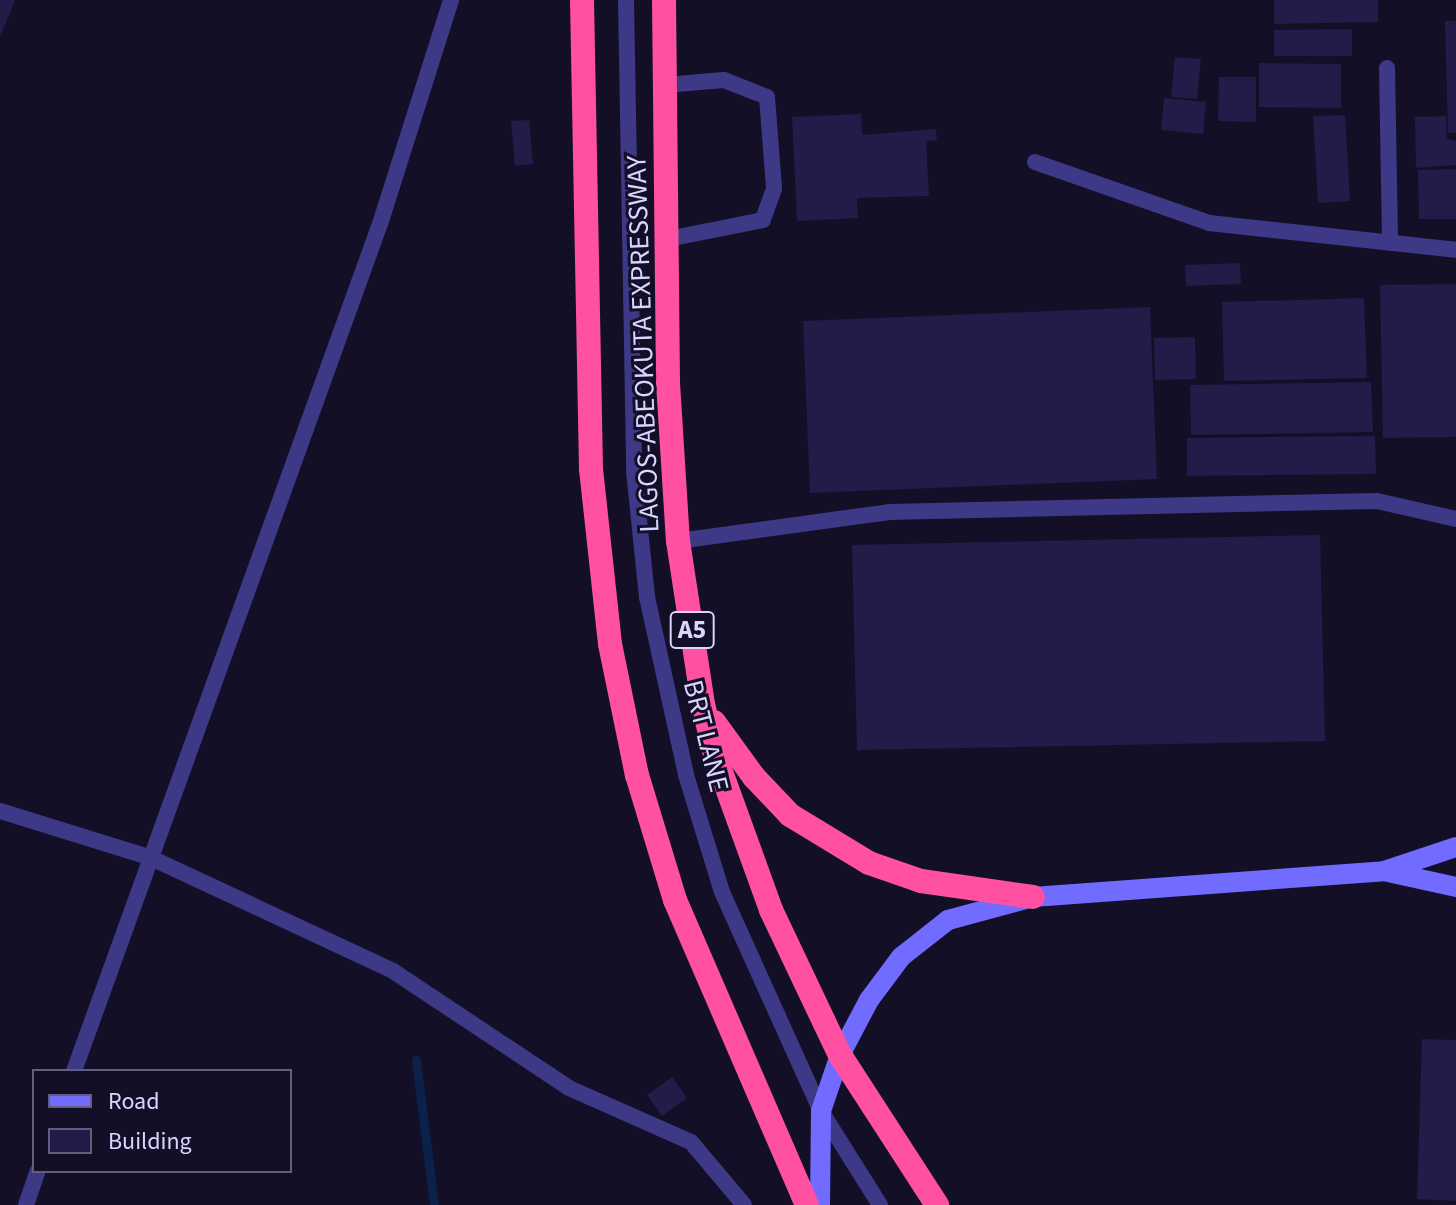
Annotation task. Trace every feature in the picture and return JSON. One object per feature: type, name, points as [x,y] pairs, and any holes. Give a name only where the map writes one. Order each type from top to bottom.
[{"type":"highway","name":"LAGOS-ABEOKUTA EXPRESSWAY","points":[[582,0],[591,469],[610,644],[637,775],[675,900],[807,1205]]},
{"type":"highway","name":"LAGOS-ABEOKUTA EXPRESSWAY","points":[[664,0],[668,383],[678,541],[703,704],[715,755],[771,910],[840,1055],[937,1205]]},
{"type":"highway","points":[[703,704],[754,777],[790,815],[828,840],[869,863],[921,881],[1033,897]]},
{"type":"main road","points":[[820,1205],[821,1111],[840,1055],[869,1000],[901,957],[948,920],[1033,897],[1384,871],[1456,847]]},
{"type":"main road","points":[[1384,871],[1456,887]]},
{"type":"lane","points":[[75,1069],[380,224],[451,0]]},
{"type":"lane","name":"BRT LANE","points":[[626,0],[634,471],[647,597],[686,775],[722,892],[821,1111],[880,1205]]},
{"type":"lane","points":[[1387,68],[1390,243]]},
{"type":"lane","points":[[665,85],[724,80],[767,97],[774,189],[763,220],[668,239]]},
{"type":"lane","points":[[1035,162],[1195,220],[1456,250]]},
{"type":"lane","points":[[678,541],[889,512],[1377,501],[1456,519]]},
{"type":"lane","points":[[0,811],[149,857],[393,971],[569,1088],[691,1142],[744,1205]]},
{"type":"lane","points":[[26,1205],[37,1173]]},
{"type":"building","points":[[0,0],[15,0],[0,37]]},
{"type":"building","points":[[1274,0],[1378,0],[1378,22],[1274,24]]},
{"type":"building","points":[[1445,21],[1456,21],[1456,133],[1448,133]]},
{"type":"building","points":[[1352,29],[1352,56],[1274,56],[1274,30]]},
{"type":"building","points":[[1175,57],[1201,59],[1197,99],[1171,97]]},
{"type":"building","points":[[1259,63],[1341,64],[1341,108],[1259,107]]},
{"type":"building","points":[[1219,77],[1256,77],[1256,122],[1218,121]]},
{"type":"building","points":[[1164,98],[1206,102],[1203,134],[1161,130]]},
{"type":"building","points":[[861,114],[862,135],[936,129],[937,140],[926,141],[929,196],[857,198],[858,218],[797,221],[792,117]]},
{"type":"building","points":[[1345,115],[1350,201],[1318,203],[1313,116]]},
{"type":"building","points":[[1446,116],[1447,139],[1456,141],[1456,165],[1416,168],[1415,117]]},
{"type":"building","points":[[529,120],[533,164],[515,166],[511,121]]},
{"type":"building","points":[[1456,169],[1456,219],[1419,219],[1418,170]]},
{"type":"building","points":[[1240,263],[1241,284],[1186,286],[1185,265]]},
{"type":"building","points":[[1456,284],[1456,437],[1383,438],[1380,285]]},
{"type":"building","points":[[1364,298],[1367,378],[1224,381],[1222,302]]},
{"type":"building","points":[[1150,307],[1157,479],[810,493],[803,321]]},
{"type":"building","points":[[1195,337],[1196,379],[1155,380],[1154,338]]},
{"type":"building","points":[[1371,382],[1373,432],[1191,435],[1190,385]]},
{"type":"building","points":[[1375,436],[1376,474],[1187,476],[1187,438]]},
{"type":"building","points":[[1320,535],[1325,741],[857,750],[852,545]]},
{"type":"building","points":[[1422,1039],[1456,1040],[1456,1201],[1417,1199]]},
{"type":"building","points":[[672,1077],[687,1098],[662,1116],[647,1095]]},
{"type":"waterway","points":[[416,1060],[434,1205]]}]
